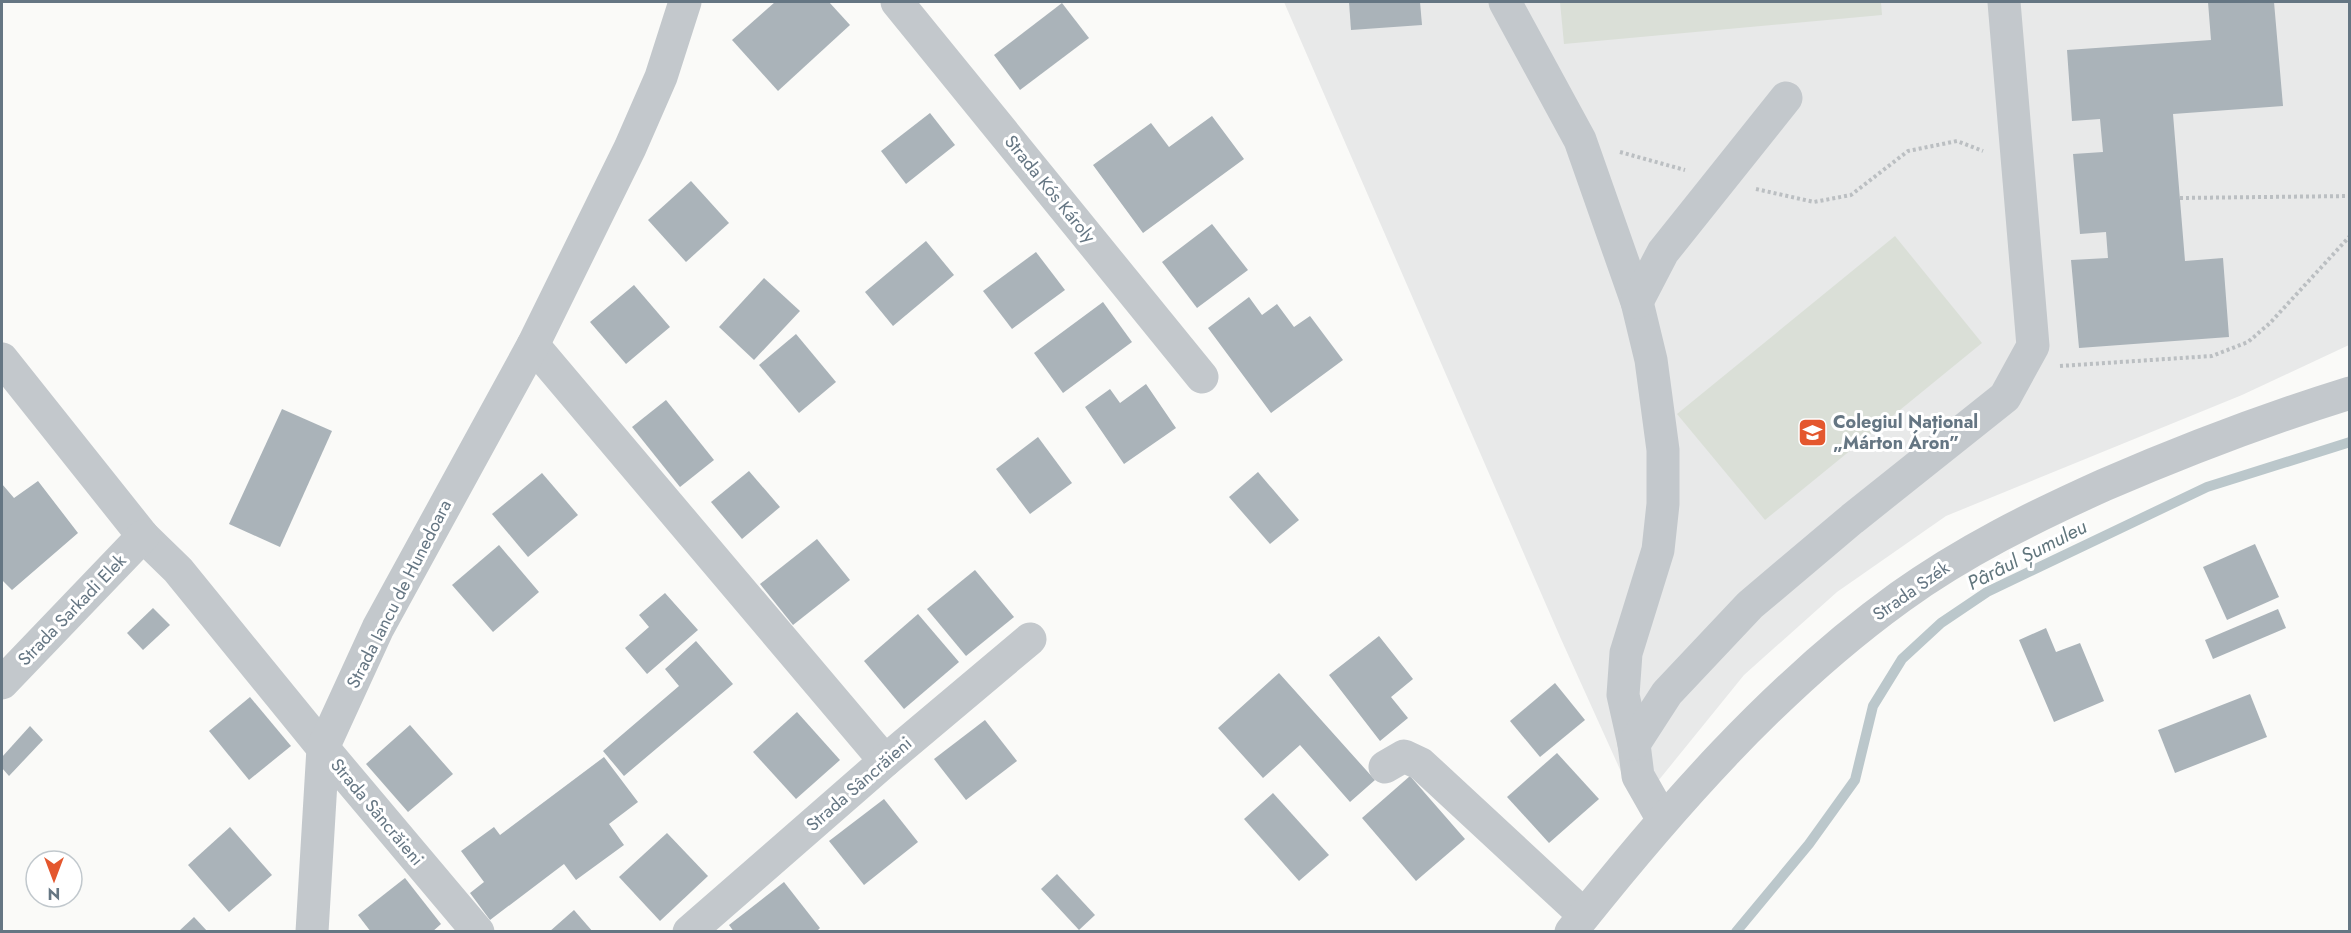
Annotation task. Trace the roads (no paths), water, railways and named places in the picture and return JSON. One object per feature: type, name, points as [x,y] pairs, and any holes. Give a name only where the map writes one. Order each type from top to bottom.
[{"type":"street","name":"Strada Iancu de Hunedoara","points":[[312,932],[323,748],[378,628],[533,345],[630,148],[661,77],[685,2]]},
{"type":"street","name":"Strada Kós Károly","points":[[897,2],[1202,377]]},
{"type":"street","points":[[1505,2],[1580,140],[1637,302],[1651,360],[1663,450],[1663,504],[1658,550],[1626,653],[1623,695],[1634,744],[1638,776],[1663,820]]},
{"type":"street","points":[[1634,744],[1667,693],[1750,605],[1852,519],[2005,397],[2033,346],[2004,2]]},
{"type":"street","points":[[1637,302],[1663,252],[1786,98]]},
{"type":"street","points":[[533,345],[885,761]]},
{"type":"street","name":"Strada Sâncrăieni","points":[[2,359],[143,536],[178,570],[323,748],[478,932]]},
{"type":"street","name":"Strada Szék","points":[[1577,923],[1663,820],[1748,729],[1869,620],[1941,569],[2034,516],[2186,449],[2349,393]]},
{"type":"street","name":"Strada Sarkadi Elek","points":[[2,683],[143,536]]},
{"type":"street","name":"Strada Sâncrăieni","points":[[689,932],[885,761],[1030,639]]},
{"type":"street","points":[[1385,766],[1404,756],[1421,764],[1577,923]]},
{"type":"waterway","name":"Pârâul Șumuleu","points":[[1736,932],[1809,844],[1855,780],[1873,706],[1902,659],[1941,623],[1987,592],[2207,487],[2350,442]]},
{"type":"place","name":"Colegiul Național „Márton Áron”","points":[[1812,432]]}]
